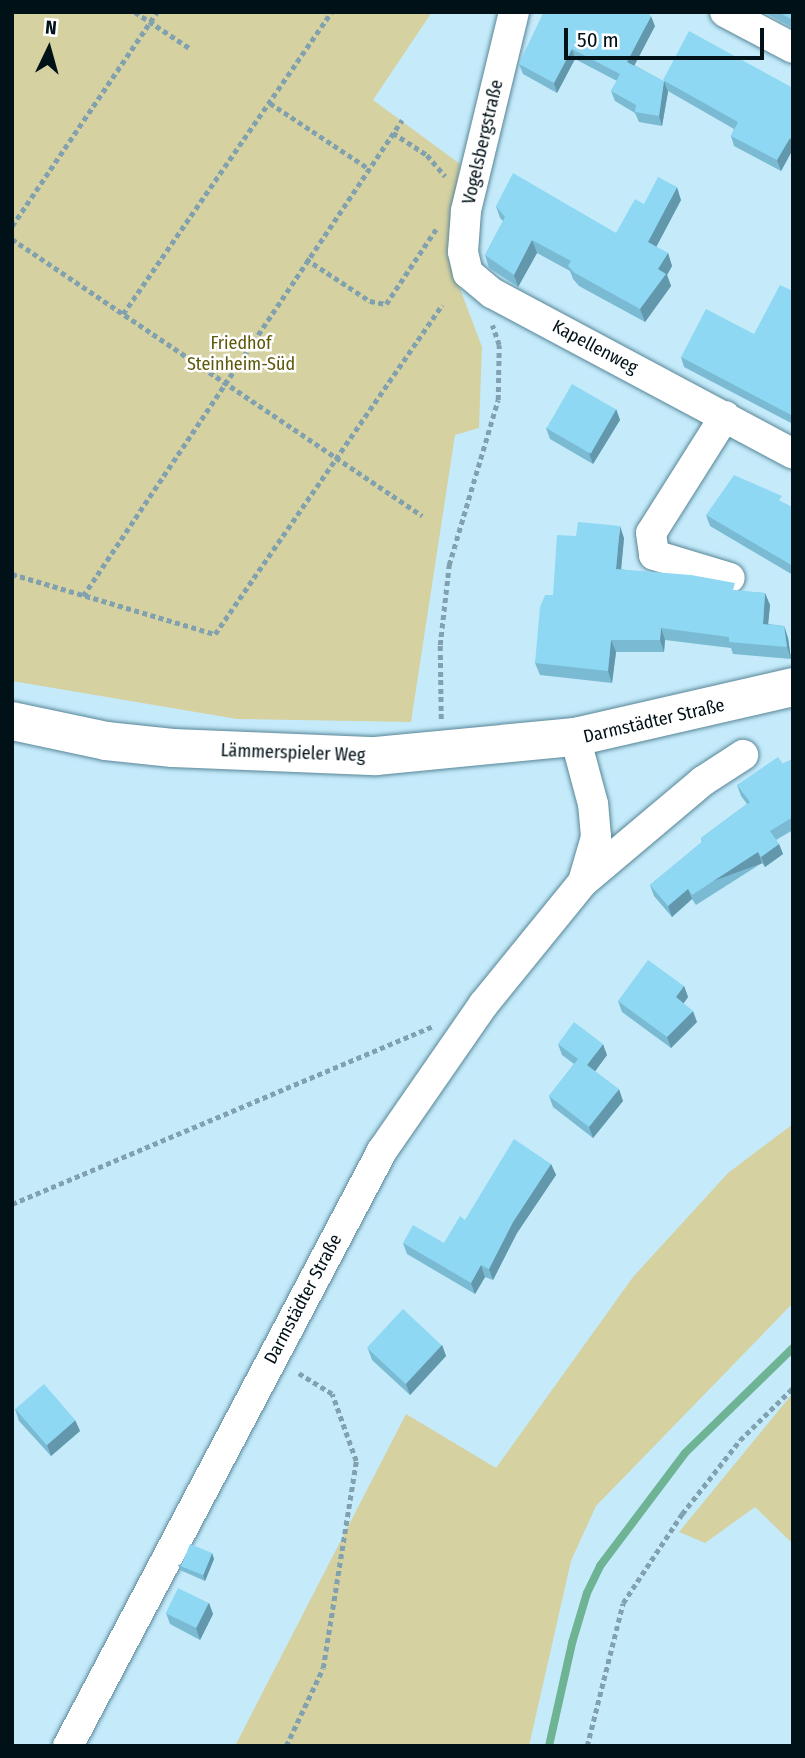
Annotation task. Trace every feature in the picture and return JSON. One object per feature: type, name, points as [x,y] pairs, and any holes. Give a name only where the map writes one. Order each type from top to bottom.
[{"type":"street","name":"Vogelsbergstraße","points":[[468,273],[463,252],[466,211],[513,12]]},
{"type":"street","points":[[725,12],[793,48]]},
{"type":"street","name":"Kapellenweg","points":[[468,273],[492,293],[793,454]]},
{"type":"street","points":[[725,416],[651,533],[654,555],[730,578]]},
{"type":"street","name":"Darmstädter Straße","points":[[583,882],[596,837],[593,804],[575,737],[793,687]]},
{"type":"street","name":"Lämmerspieler Weg","points":[[12,721],[106,741],[173,748],[310,755],[446,753],[575,737]]},
{"type":"street","name":"Darmstädter Straße","points":[[68,1746],[382,1151],[483,1005],[583,882],[703,781],[743,755]]},
{"type":"path","points":[[135,12],[191,49]]},
{"type":"path","points":[[12,226],[157,12]]},
{"type":"path","points":[[123,314],[331,12]]},
{"type":"path","points":[[270,103],[368,168]]},
{"type":"path","points":[[83,596],[223,382],[402,120]]},
{"type":"path","points":[[393,133],[438,165],[446,184]]},
{"type":"path","points":[[306,259],[370,301],[386,304],[439,225]]},
{"type":"path","points":[[12,239],[422,516]]},
{"type":"path","points":[[446,753],[440,675],[444,601],[460,524],[495,421],[500,384],[499,345],[468,273]]},
{"type":"path","points":[[12,574],[215,634],[442,305]]},
{"type":"path","points":[[12,1204],[483,1005]]},
{"type":"path","points":[[272,1358],[332,1394],[356,1461],[323,1668],[286,1746]]},
{"type":"path","points":[[587,1746],[623,1603],[682,1514],[740,1440],[793,1388]]},
{"type":"green space","name":"Friedhof Steinheim-Süd","points":[[12,12],[432,12],[373,100],[460,164],[447,254],[482,347],[479,428],[455,435],[411,722],[237,719],[12,681]]},
{"type":"green space","points":[[793,1124],[793,1303],[596,1506],[571,1561],[529,1746],[235,1746],[406,1414],[496,1468],[633,1277],[728,1173]]},
{"type":"green space","points":[[793,1393],[793,1544],[755,1507],[705,1543],[679,1532]]},
{"type":"building","points":[[544,12],[647,12],[651,16],[627,62],[664,81],[659,116],[635,112],[636,105],[611,91],[620,74],[572,49],[554,83],[519,64]]},
{"type":"building","points":[[778,12],[793,12],[793,20]]},
{"type":"building","points":[[689,31],[793,88],[793,139],[790,138],[777,160],[731,136],[738,122],[663,80]]},
{"type":"building","points":[[513,173],[616,233],[635,199],[644,204],[658,177],[677,187],[648,242],[668,253],[658,269],[666,274],[640,309],[575,273],[568,266],[571,261],[532,240],[514,275],[485,255],[505,217],[496,206]]},
{"type":"building","points":[[780,285],[793,291],[793,416],[681,357],[706,309],[754,334]]},
{"type":"building","points":[[572,384],[616,410],[591,454],[546,428]]},
{"type":"building","points":[[734,475],[782,496],[779,500],[793,508],[793,566],[706,515]]},
{"type":"building","points":[[578,522],[620,526],[616,569],[691,575],[735,583],[733,590],[765,593],[763,624],[784,626],[787,647],[729,642],[729,637],[661,628],[660,640],[611,640],[608,671],[535,663],[540,607],[545,595],[553,595],[557,535],[576,536]]},
{"type":"building","points":[[778,757],[783,764],[793,759],[793,817],[770,831],[779,844],[761,857],[758,852],[692,895],[688,889],[668,906],[650,885],[703,841],[701,838],[750,802],[737,785]]},
{"type":"building","points":[[648,960],[684,986],[676,997],[693,1011],[667,1037],[618,1001]]},
{"type":"building","points":[[574,1022],[603,1044],[587,1065],[619,1089],[589,1127],[549,1096],[578,1059],[558,1044]]},
{"type":"building","points":[[514,1139],[551,1164],[513,1222],[489,1269],[481,1265],[471,1283],[403,1243],[413,1225],[444,1243],[460,1216],[465,1220]]},
{"type":"building","points":[[403,1309],[442,1345],[406,1384],[367,1348]]},
{"type":"building","points":[[44,1384],[75,1420],[47,1445],[15,1409]]},
{"type":"building","points":[[190,1544],[212,1553],[203,1575],[181,1566]]},
{"type":"building","points":[[178,1588],[209,1603],[196,1628],[166,1613]]},
{"type":"waterway","points":[[549,1746],[572,1643],[587,1593],[600,1566],[685,1453],[793,1348]]}]
